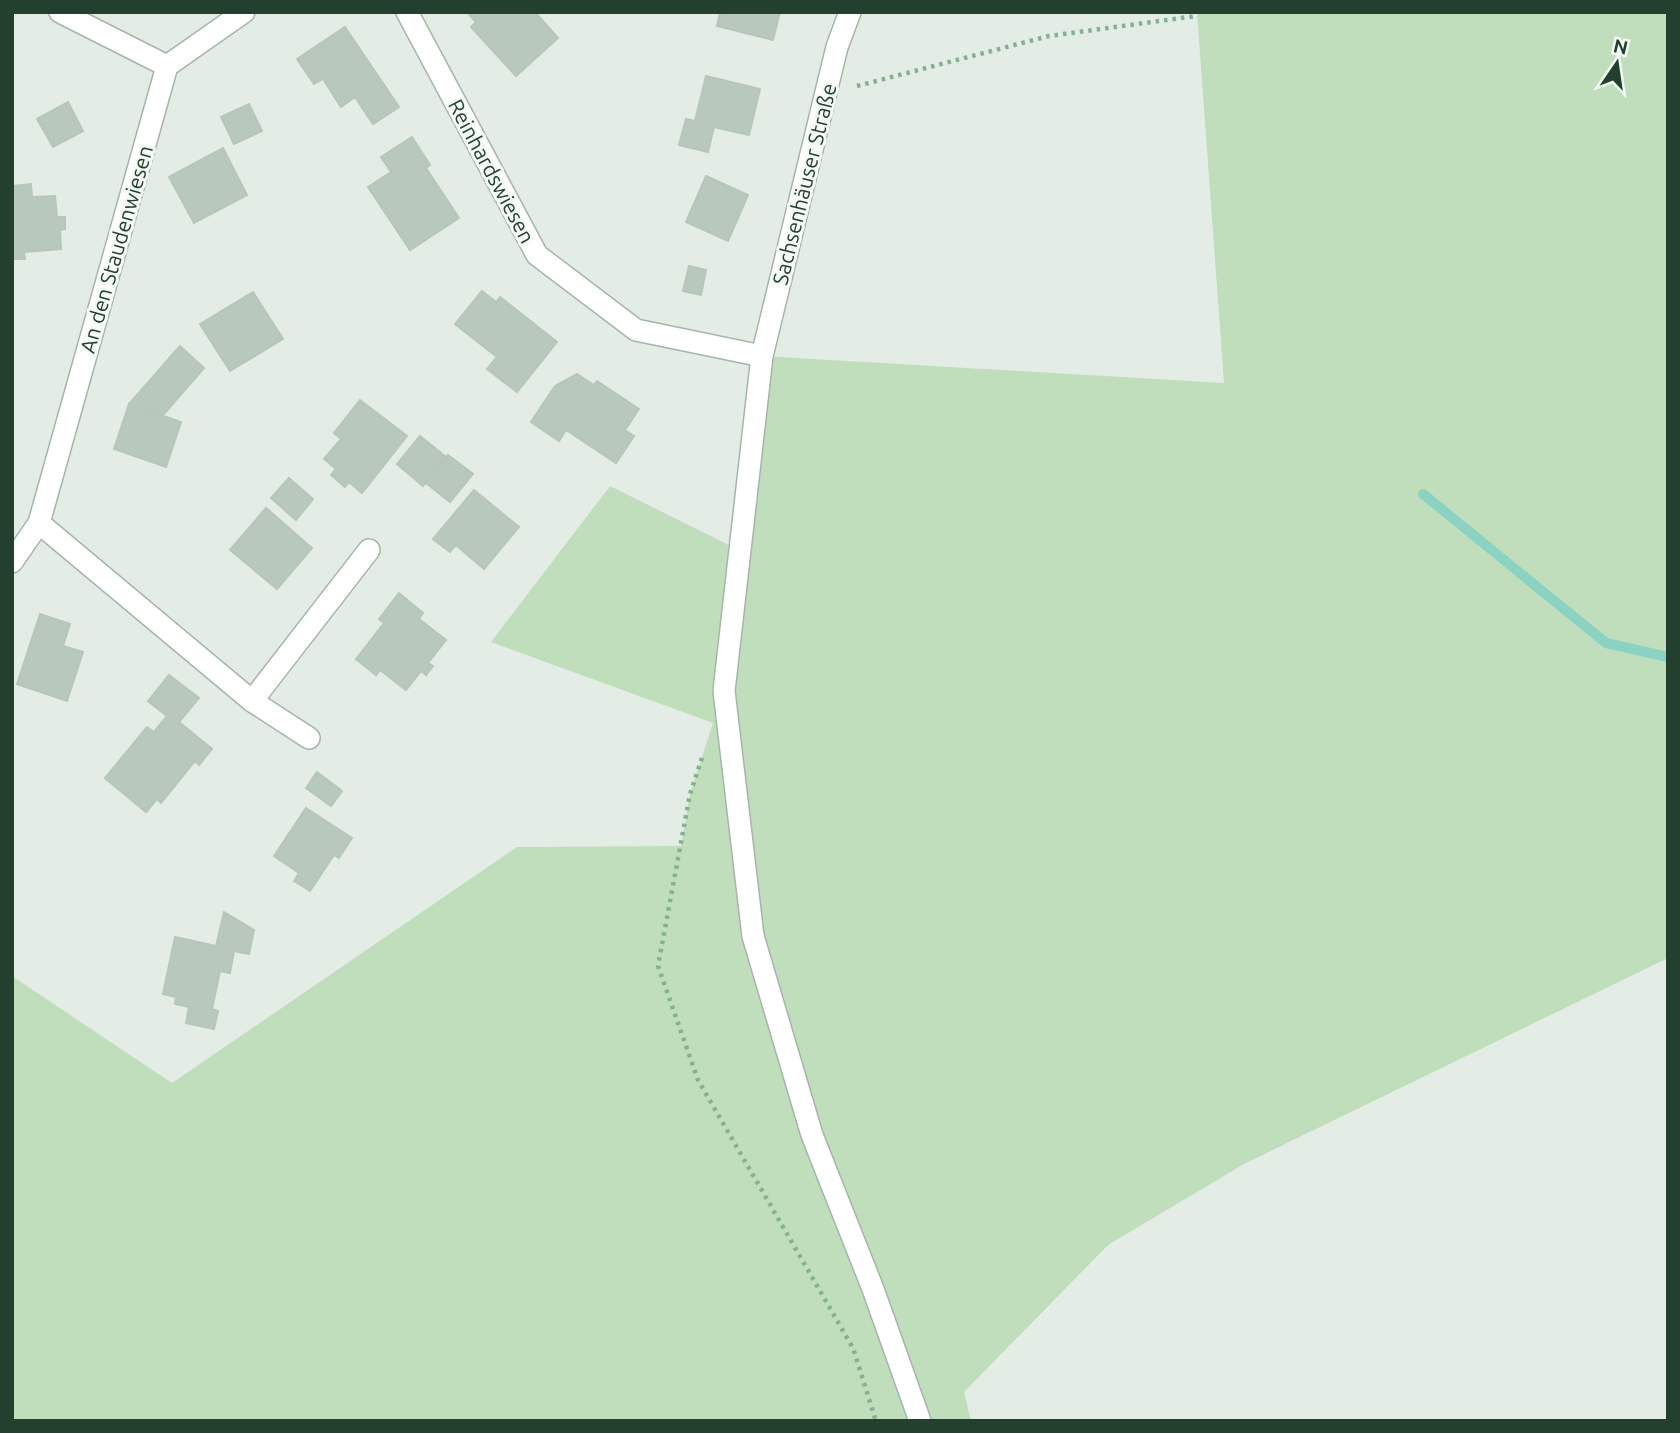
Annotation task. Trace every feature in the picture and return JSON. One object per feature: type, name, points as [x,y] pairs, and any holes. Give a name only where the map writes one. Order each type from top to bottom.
[{"type":"street","points":[[60,12],[167,66],[244,12]]},
{"type":"street","name":"Reinhardswiesen","points":[[407,12],[537,255],[636,330],[762,356]]},
{"type":"street","name":"Sachsenhäuser Straße","points":[[849,12],[825,94],[762,356],[724,691],[753,936],[812,1135],[873,1289],[919,1421]]},
{"type":"street","name":"An den Staudenwiesen","points":[[12,562],[39,523],[167,66]]},
{"type":"street","points":[[39,523],[253,701],[309,738]]},
{"type":"street","points":[[253,701],[369,550]]},
{"type":"path","points":[[825,94],[1049,36],[1196,16]]},
{"type":"path","points":[[690,794],[658,966],[698,1080],[853,1348],[876,1421]]},
{"type":"green space","points":[[1197,12],[1668,12],[1668,958],[1244,1164],[1108,1245],[964,1392],[971,1421],[12,1421],[12,976],[172,1083],[517,847],[681,846],[690,794],[713,723],[491,642],[610,486],[739,550],[762,356],[1224,383]]},
{"type":"building","points":[[467,12],[535,12],[558,38],[516,76],[471,27],[476,22]]},
{"type":"building","points":[[720,12],[780,12],[773,40],[717,26]]},
{"type":"building","points":[[345,27],[399,107],[373,124],[355,97],[341,107],[323,79],[314,84],[297,59]]},
{"type":"building","points":[[706,76],[760,89],[749,135],[714,127],[708,152],[679,145],[686,119],[695,121]]},
{"type":"building","points":[[68,102],[83,131],[53,147],[37,119]]},
{"type":"building","points":[[249,104],[262,131],[234,144],[221,117]]},
{"type":"building","points":[[412,137],[430,165],[426,168],[459,218],[410,250],[368,187],[391,172],[381,157]]},
{"type":"building","points":[[223,148],[247,195],[194,223],[169,177]]},
{"type":"building","points":[[706,176],[748,195],[728,241],[686,222]]},
{"type":"building","points":[[31,184],[32,197],[55,196],[57,217],[65,217],[65,229],[60,230],[61,249],[24,252],[25,259],[12,259],[12,186]]},
{"type":"building","points":[[689,266],[706,270],[701,295],[683,291]]},
{"type":"building","points":[[482,291],[496,302],[500,297],[557,342],[517,392],[487,369],[497,357],[455,324]]},
{"type":"building","points":[[253,292],[283,339],[230,371],[200,324]]},
{"type":"building","points":[[180,346],[204,368],[163,415],[129,404]]},
{"type":"building","points":[[577,374],[594,385],[597,381],[639,409],[625,430],[634,436],[616,463],[566,430],[559,441],[531,422],[555,386]]},
{"type":"building","points":[[360,400],[407,436],[362,493],[349,482],[345,487],[331,475],[336,469],[324,459],[341,439],[334,433]]},
{"type":"building","points":[[129,404],[181,422],[166,467],[114,449]]},
{"type":"building","points":[[420,436],[446,457],[423,486],[397,464]]},
{"type":"building","points":[[448,455],[473,474],[450,502],[426,483]]},
{"type":"building","points":[[289,478],[313,499],[296,520],[271,498]]},
{"type":"building","points":[[474,490],[519,527],[484,569],[456,545],[450,552],[433,539]]},
{"type":"building","points":[[266,508],[312,548],[277,589],[230,550]]},
{"type":"building","points":[[399,593],[423,613],[419,619],[446,640],[428,663],[433,666],[426,675],[421,671],[406,690],[380,670],[376,675],[356,659],[384,623],[379,619]]},
{"type":"building","points":[[40,614],[70,624],[63,646],[83,652],[67,701],[17,684]]},
{"type":"building","points":[[169,675],[199,698],[179,722],[212,749],[199,765],[195,761],[161,803],[157,799],[146,812],[105,778],[147,727],[154,732],[167,716],[148,701]]},
{"type":"building","points":[[317,772],[342,791],[331,806],[306,788]]},
{"type":"building","points":[[306,808],[352,838],[339,858],[334,855],[310,891],[294,881],[299,873],[274,856]]},
{"type":"building","points":[[224,912],[254,930],[249,954],[234,951],[230,973],[220,971],[212,1009],[218,1011],[214,1029],[186,1023],[189,1007],[175,1004],[176,997],[163,994],[175,937],[216,946]]},
{"type":"waterway","points":[[1423,494],[1606,643],[1668,657]]}]
